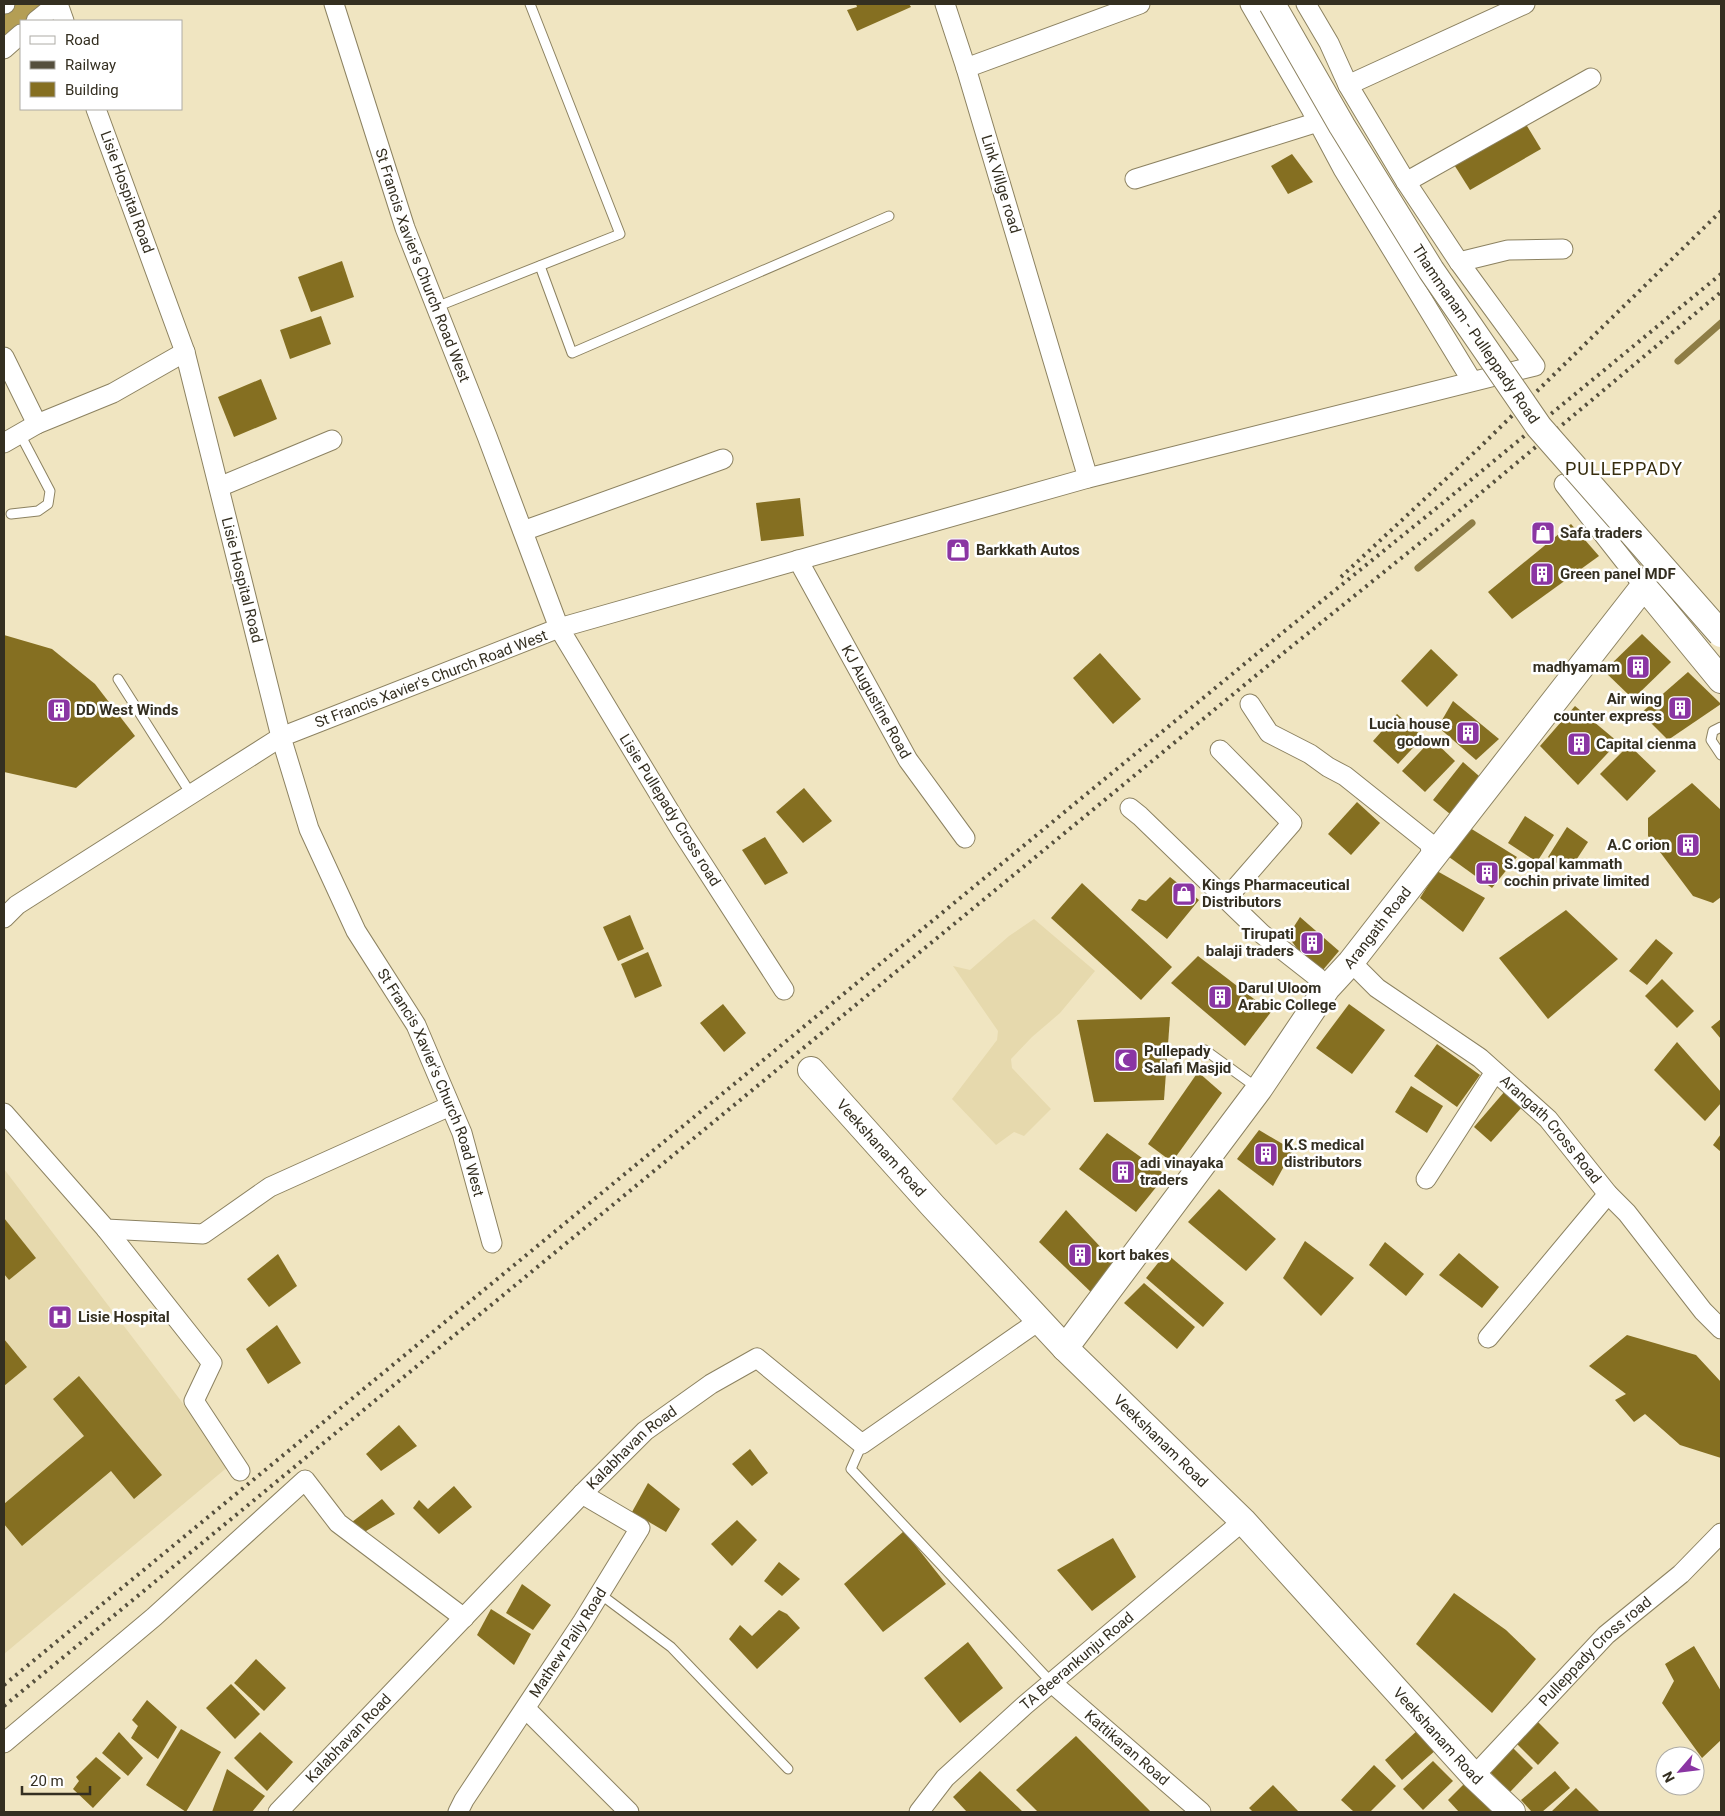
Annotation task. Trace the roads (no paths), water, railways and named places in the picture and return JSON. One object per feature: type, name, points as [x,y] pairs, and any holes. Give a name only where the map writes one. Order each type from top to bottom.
[{"type":"street","points":[[37,20],[57,4],[64,20]]},
{"type":"street","name":"St Francis Xavier's Church Road West","points":[[334,4],[405,228],[559,628],[281,737],[309,829],[356,931],[416,1025],[462,1134],[492,1243]]},
{"type":"street","name":"Link Villge road","points":[[945,4],[966,68],[1088,478]]},
{"type":"street","points":[[966,68],[1140,4]]},
{"type":"street","points":[[1250,4],[1318,122],[1342,169],[1472,381]]},
{"type":"street","name":"Thammanam - Pulleppady Road","points":[[1272,4],[1342,126],[1426,263],[1539,427],[1721,634]]},
{"type":"street","points":[[559,628],[1088,478],[1535,366],[1459,262],[1406,182],[1348,84],[1329,43],[1306,4]]},
{"type":"street","points":[[1348,84],[1525,4]]},
{"type":"street","points":[[4,49],[20,35]]},
{"type":"street","points":[[1406,182],[1591,78]]},
{"type":"street","name":"Lisie Hospital Road","points":[[96,110],[185,352],[281,737]]},
{"type":"street","points":[[1135,179],[1318,122]]},
{"type":"street","points":[[1459,262],[1508,250],[1563,249]]},
{"type":"street","points":[[4,444],[38,424],[113,393],[185,352]]},
{"type":"street","points":[[4,357],[38,424]]},
{"type":"street","points":[[219,487],[332,440]]},
{"type":"street","points":[[523,531],[723,459]]},
{"type":"street","points":[[1564,484],[1721,680]]},
{"type":"street","name":"KJ Augustine Road","points":[[798,560],[908,760],[965,838]]},
{"type":"street","name":"Arangath Road","points":[[1065,1348],[1259,1088],[1327,988],[1351,962],[1644,586]]},
{"type":"street","name":"Lisie Pullepady Cross road","points":[[559,628],[682,832],[784,990]]},
{"type":"street","points":[[1250,704],[1269,733],[1310,754],[1357,784],[1428,843],[1433,857]]},
{"type":"street","points":[[4,918],[17,905],[281,737]]},
{"type":"street","points":[[1220,750],[1292,822],[1226,899]]},
{"type":"street","points":[[1130,808],[1262,934],[1317,977],[1327,988]]},
{"type":"street","name":"Arangath Cross Road","points":[[1351,962],[1377,988],[1480,1058],[1548,1119],[1608,1194],[1627,1213],[1703,1311],[1721,1329]]},
{"type":"street","name":"Veekshanam Road","points":[[811,1070],[1065,1348],[1243,1521],[1474,1776],[1512,1812]]},
{"type":"street","points":[[1426,1179],[1495,1072]]},
{"type":"street","points":[[106,1229],[203,1234],[270,1187],[450,1106]]},
{"type":"street","points":[[4,1113],[106,1229],[212,1363],[194,1401],[240,1471]]},
{"type":"street","points":[[1488,1338],[1608,1194]]},
{"type":"street","points":[[862,1444],[1040,1320]]},
{"type":"street","name":"Kalabhavan Road","points":[[278,1812],[582,1494],[645,1431],[711,1384],[757,1358],[862,1444]]},
{"type":"street","points":[[4,1744],[154,1617],[305,1480],[338,1523],[464,1618]]},
{"type":"street","name":"Mathew Paily Road","points":[[458,1812],[464,1800],[526,1709],[600,1594],[640,1528],[582,1494]]},
{"type":"street","name":"TA Beerankunju Road","points":[[919,1812],[945,1778],[1052,1683],[1243,1521]]},
{"type":"street","name":"Pulleppady Cross road","points":[[1474,1776],[1606,1635],[1681,1574],[1721,1533]]},
{"type":"street","name":"Kattikaran Road","points":[[1052,1683],[1201,1812]]},
{"type":"street","points":[[526,1709],[629,1812]]},
{"type":"lane","points":[[436,307],[620,234],[530,4]]},
{"type":"lane","points":[[540,266],[572,353],[889,216]]},
{"type":"lane","points":[[11,514],[38,511],[48,504],[50,492],[20,434]]},
{"type":"lane","points":[[118,679],[191,794]]},
{"type":"lane","points":[[1721,727],[1713,732],[1711,740],[1721,756]]},
{"type":"lane","points":[[1205,1050],[1248,1083],[1259,1088]]},
{"type":"lane","points":[[862,1444],[851,1469],[1052,1683]]},
{"type":"lane","points":[[600,1594],[672,1647],[788,1768]]},
{"type":"waterway","points":[[1678,361],[1721,323]]},
{"type":"waterway","points":[[1418,568],[1472,523]]},
{"type":"railway","points":[[1341,577],[1478,449],[1721,211]]},
{"type":"railway","points":[[4,1685],[1721,274]]},
{"type":"railway","points":[[4,1706],[1276,659],[1446,522],[1721,292]]},
{"type":"place","name":"Safa traders","points":[[1543,533]]},
{"type":"place","name":"Barkkath Autos","points":[[958,550]]},
{"type":"place","name":"Green panel MDF","points":[[1542,574]]},
{"type":"place","name":"madhyamam","points":[[1638,667]]},
{"type":"place","name":"Air wing counter express","points":[[1680,708]]},
{"type":"place","name":"DD West Winds","points":[[59,710]]},
{"type":"place","name":"Lucia house godown","points":[[1468,733]]},
{"type":"place","name":"Capital cienma","points":[[1579,744]]},
{"type":"place","name":"A.C orion","points":[[1688,845]]},
{"type":"place","name":"S.gopal kammath cochin private limited","points":[[1487,873]]},
{"type":"place","name":"Kings Pharmaceutical Distributors","points":[[1184,894]]},
{"type":"place","name":"Tirupati balaji traders","points":[[1312,943]]},
{"type":"place","name":"Darul Uloom Arabic College","points":[[1220,997]]},
{"type":"place","name":"Pullepady Salafi Masjid","points":[[1126,1060]]},
{"type":"place","name":"K.S medical distributors","points":[[1266,1154]]},
{"type":"place","name":"adi vinayaka traders","points":[[1123,1172]]},
{"type":"place","name":"kort bakes","points":[[1080,1255]]},
{"type":"place","name":"Lisie Hospital","points":[[60,1317]]},
{"type":"district","name":"PULLEPPADY","points":[[1624,468]]}]
